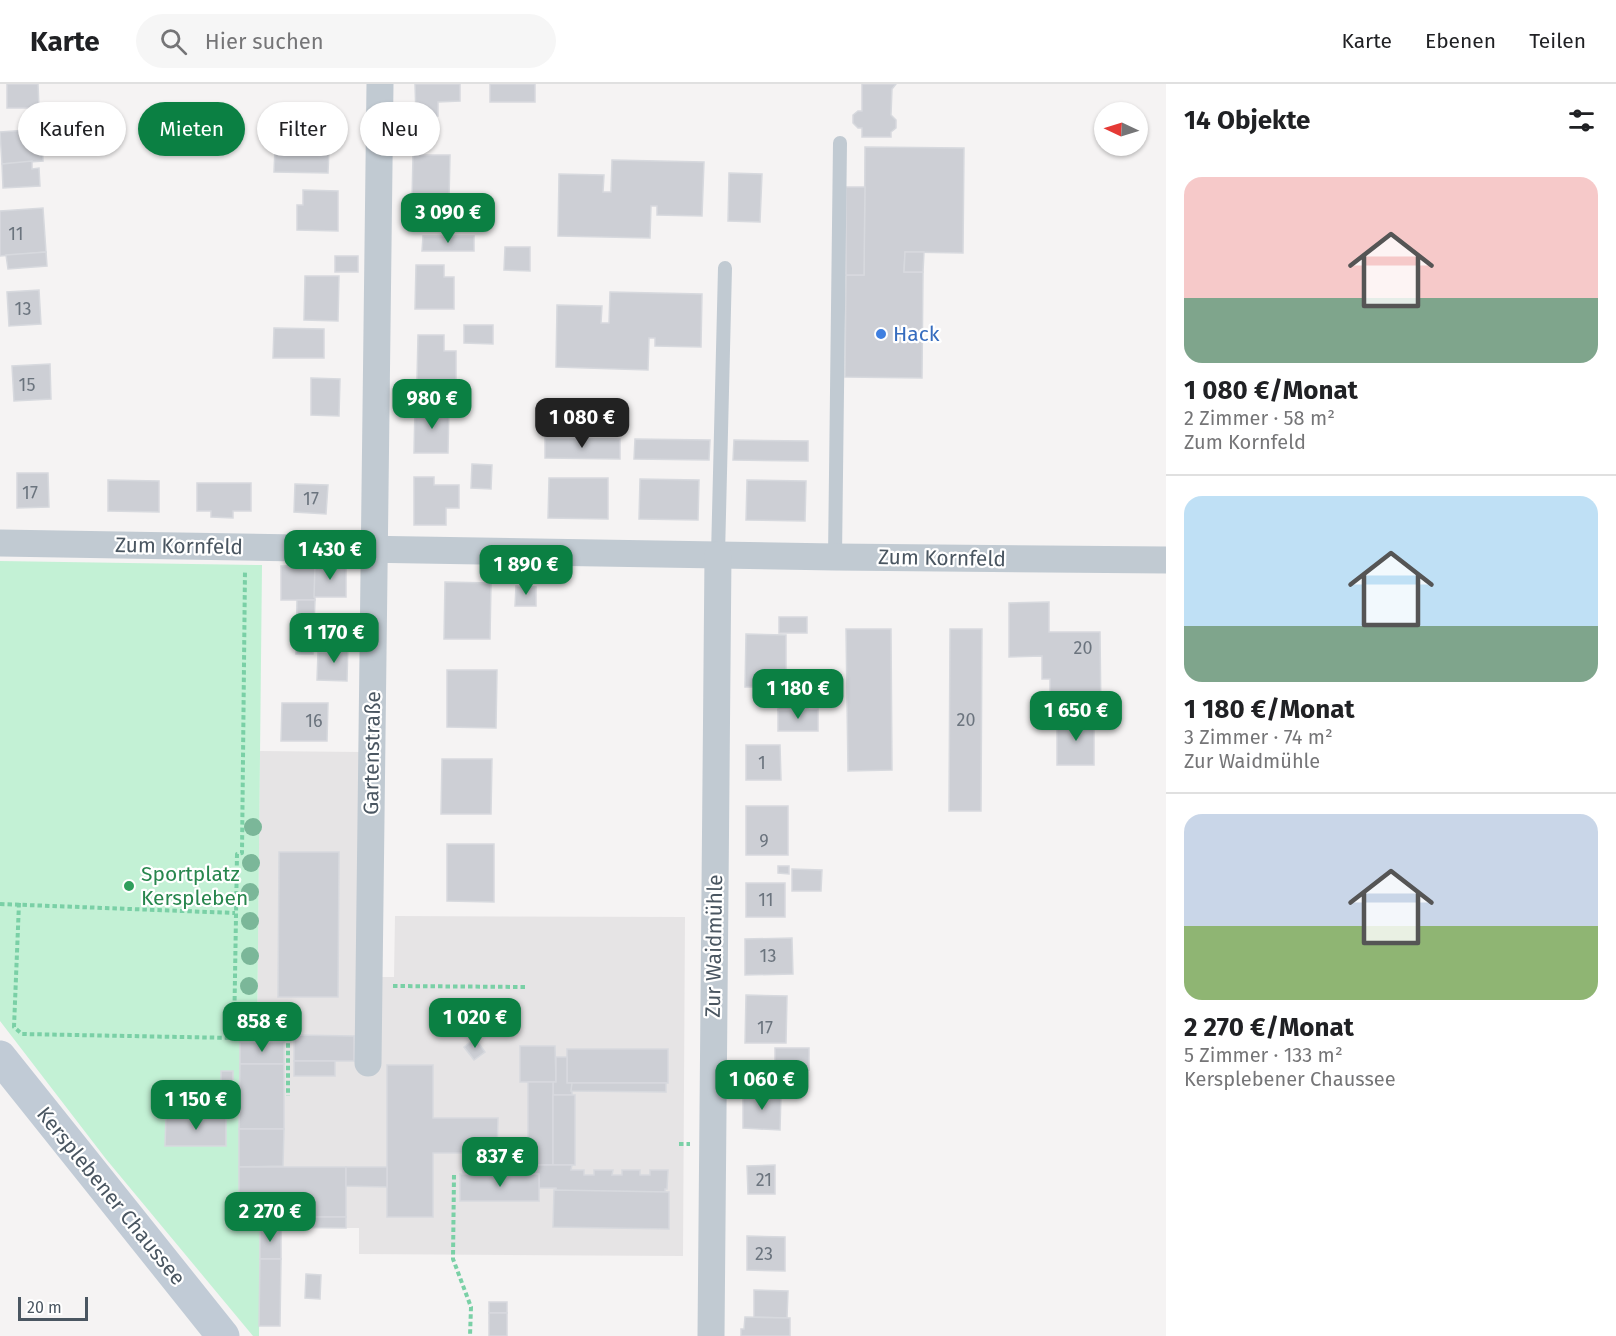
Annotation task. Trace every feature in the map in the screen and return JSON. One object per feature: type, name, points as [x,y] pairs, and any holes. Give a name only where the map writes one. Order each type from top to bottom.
[{"type":"main road","name":"Kersplebener Chaussee","points":[[0,1057],[222,1336]]},
{"type":"street","name":"Gartenstraße","points":[[368,1062],[380,84]]},
{"type":"street","name":"Zum Kornfeld","points":[[0,543],[835,557],[1166,560]]},
{"type":"street","name":"Zur Waidmühle","points":[[711,1336],[718,555]]},
{"type":"lane","points":[[835,557],[840,142]]},
{"type":"lane","points":[[718,555],[725,268]]},
{"type":"path","points":[[234,1038],[237,854],[242,853],[245,547]]},
{"type":"path","points":[[19,903],[14,1027],[22,1034],[288,1039],[288,1096]]},
{"type":"path","points":[[0,904],[235,913]]},
{"type":"path","points":[[369,986],[526,987]]},
{"type":"path","points":[[454,1175],[453,1259],[471,1307],[470,1336]]},
{"type":"shaded area","points":[[260,751],[360,752],[359,977],[394,977],[395,916],[685,917],[683,1256],[359,1254],[359,1228],[346,1228],[346,1218],[239,1217],[240,1042],[257,1041]]},
{"type":"green space","name":"Sportplatz Kerspleben","points":[[0,561],[262,565],[257,1042],[240,1042],[239,1217],[260,1217],[259,1336],[253,1336],[106,1159],[0,1021]]},
{"type":"building","points":[[7,84],[38,84],[39,102],[18,102],[18,108],[7,108]]},
{"type":"building","points":[[415,84],[460,84],[460,101],[416,102]]},
{"type":"building","points":[[490,84],[535,84],[535,102],[490,102]]},
{"type":"building","points":[[862,84],[896,84],[892,89],[891,115],[896,120],[896,128],[891,132],[891,137],[862,137],[862,128],[858,128],[853,123],[853,115],[862,111]]},
{"type":"building","points":[[18,131],[18,156],[43,156],[43,161],[2,164],[0,132]]},
{"type":"building","points":[[865,147],[964,148],[963,253],[905,252],[904,272],[923,272],[922,378],[845,377],[846,275],[864,275]]},
{"type":"building","points":[[450,155],[449,201],[412,201],[413,156]]},
{"type":"building","points":[[275,156],[329,156],[328,173],[274,172]]},
{"type":"building","points":[[612,160],[704,162],[702,216],[657,215],[657,206],[651,206],[650,238],[558,236],[559,174],[604,175],[603,192],[611,192]]},
{"type":"building","points":[[32,161],[32,169],[39,168],[40,186],[3,188],[2,164]]},
{"type":"building","points":[[729,173],[762,174],[760,222],[728,221]]},
{"type":"building","points":[[846,187],[865,187],[864,275],[846,275]]},
{"type":"building","points":[[303,190],[338,191],[338,231],[297,230],[297,205],[303,205]]},
{"type":"building","points":[[43,208],[46,252],[0,256],[0,211]]},
{"type":"building","points":[[423,236],[474,236],[474,251],[422,251]]},
{"type":"building","points":[[505,247],[530,247],[530,271],[504,270]]},
{"type":"building","points":[[46,252],[47,266],[8,269],[6,255]]},
{"type":"building","points":[[905,252],[924,252],[923,272],[904,272]]},
{"type":"building","points":[[335,256],[358,256],[358,272],[335,272]]},
{"type":"building","points":[[416,265],[444,265],[444,277],[454,277],[454,309],[415,309]]},
{"type":"building","points":[[305,276],[339,276],[338,321],[304,320]]},
{"type":"building","points":[[39,290],[41,324],[9,326],[7,292]]},
{"type":"building","points":[[610,292],[702,294],[701,347],[655,346],[655,338],[649,338],[648,370],[556,367],[557,305],[602,306],[601,323],[609,323]]},
{"type":"building","points":[[464,325],[493,325],[493,344],[464,343]]},
{"type":"building","points":[[274,328],[324,329],[324,358],[273,358]]},
{"type":"building","points":[[418,335],[444,335],[444,351],[456,351],[456,381],[417,380]]},
{"type":"building","points":[[50,364],[51,399],[14,401],[12,366]]},
{"type":"building","points":[[311,378],[340,379],[339,416],[311,415]]},
{"type":"building","points":[[415,406],[449,406],[448,453],[414,453]]},
{"type":"building","points":[[545,438],[620,439],[620,459],[545,458]]},
{"type":"building","points":[[635,439],[710,440],[709,460],[634,459]]},
{"type":"building","points":[[734,440],[808,441],[808,461],[733,460]]},
{"type":"building","points":[[472,464],[492,465],[491,489],[471,488]]},
{"type":"building","points":[[17,473],[48,473],[49,507],[17,508]]},
{"type":"building","points":[[414,477],[434,477],[434,485],[459,485],[459,508],[446,508],[446,525],[414,525]]},
{"type":"building","points":[[549,478],[608,478],[608,519],[548,518]]},
{"type":"building","points":[[640,479],[699,480],[698,520],[639,519]]},
{"type":"building","points":[[108,480],[159,481],[159,512],[108,511]]},
{"type":"building","points":[[747,480],[806,481],[805,521],[746,520]]},
{"type":"building","points":[[197,483],[251,483],[251,511],[233,511],[233,518],[211,517],[211,511],[197,511]]},
{"type":"building","points":[[295,484],[328,485],[326,514],[294,512]]},
{"type":"building","points":[[315,565],[315,600],[281,600],[281,566]]},
{"type":"building","points":[[315,565],[346,566],[346,597],[314,597]]},
{"type":"building","points":[[445,582],[491,583],[490,639],[444,639]]},
{"type":"building","points":[[516,586],[536,587],[536,606],[515,606]]},
{"type":"building","points":[[297,600],[315,600],[313,654],[296,654]]},
{"type":"building","points":[[1049,602],[1049,632],[1100,632],[1101,719],[1050,719],[1050,679],[1042,679],[1042,656],[1009,657],[1009,603]]},
{"type":"building","points":[[779,617],[807,617],[807,633],[779,633]]},
{"type":"building","points":[[846,629],[891,629],[892,770],[848,771]]},
{"type":"building","points":[[950,629],[982,629],[981,811],[949,811]]},
{"type":"building","points":[[746,634],[786,635],[786,687],[745,687]]},
{"type":"building","points":[[337,643],[348,643],[347,681],[317,680],[318,652],[337,653]]},
{"type":"building","points":[[447,670],[497,670],[496,728],[447,727]]},
{"type":"building","points":[[807,689],[808,709],[778,710],[778,690]]},
{"type":"building","points":[[282,703],[328,703],[327,741],[281,741]]},
{"type":"building","points":[[818,709],[818,731],[778,731],[778,710]]},
{"type":"building","points":[[1057,719],[1094,719],[1094,765],[1057,765]]},
{"type":"building","points":[[746,745],[780,745],[781,780],[746,780]]},
{"type":"building","points":[[442,759],[492,759],[491,814],[441,814]]},
{"type":"building","points":[[746,806],[788,806],[788,855],[746,855]]},
{"type":"building","points":[[447,844],[494,844],[494,902],[447,901]]},
{"type":"building","points":[[279,852],[339,852],[338,997],[278,997]]},
{"type":"building","points":[[778,866],[789,866],[789,874],[778,873]]},
{"type":"building","points":[[792,869],[822,870],[821,891],[792,891]]},
{"type":"building","points":[[746,883],[785,883],[785,917],[746,917]]},
{"type":"building","points":[[792,938],[793,974],[745,975],[745,939]]},
{"type":"building","points":[[746,995],[787,996],[786,1043],[745,1043]]},
{"type":"building","points":[[294,1035],[354,1036],[354,1061],[294,1061]]},
{"type":"building","points":[[475,1038],[485,1052],[474,1060],[464,1047]]},
{"type":"building","points":[[240,1042],[284,1042],[284,1064],[240,1064]]},
{"type":"building","points":[[520,1046],[555,1046],[556,1082],[520,1082]]},
{"type":"building","points":[[775,1048],[809,1048],[809,1070],[803,1069],[803,1089],[775,1089]]},
{"type":"building","points":[[567,1049],[668,1049],[668,1083],[567,1083]]},
{"type":"building","points":[[556,1057],[567,1057],[567,1083],[572,1083],[572,1095],[553,1095],[553,1082],[556,1082]]},
{"type":"building","points":[[294,1061],[335,1061],[335,1076],[294,1076]]},
{"type":"building","points":[[240,1064],[284,1064],[284,1129],[239,1129]]},
{"type":"building","points":[[387,1065],[433,1065],[433,1118],[498,1118],[497,1153],[433,1153],[433,1217],[387,1217]]},
{"type":"building","points":[[221,1071],[233,1071],[233,1099],[221,1099]]},
{"type":"building","points":[[528,1082],[553,1082],[553,1165],[528,1165]]},
{"type":"building","points":[[572,1083],[666,1083],[666,1092],[571,1091]]},
{"type":"building","points":[[743,1093],[781,1094],[780,1130],[743,1128]]},
{"type":"building","points":[[553,1095],[575,1095],[575,1165],[553,1165]]},
{"type":"building","points":[[175,1100],[216,1100],[216,1116],[175,1115]]},
{"type":"building","points":[[166,1115],[226,1115],[226,1146],[165,1146]]},
{"type":"building","points":[[239,1129],[284,1129],[283,1166],[239,1167]]},
{"type":"building","points":[[463,1153],[472,1154],[471,1169],[529,1169],[528,1165],[572,1165],[571,1170],[584,1170],[584,1175],[594,1175],[594,1170],[613,1170],[612,1175],[622,1175],[622,1170],[640,1170],[640,1175],[650,1175],[650,1170],[668,1170],[667,1189],[665,1192],[557,1191],[556,1188],[539,1188],[539,1174],[463,1173]]},
{"type":"building","points":[[775,1165],[775,1194],[748,1194],[747,1166]]},
{"type":"building","points":[[239,1167],[346,1167],[346,1217],[239,1217]]},
{"type":"building","points":[[346,1167],[387,1167],[387,1187],[346,1186]]},
{"type":"building","points":[[460,1174],[539,1174],[539,1201],[460,1201]]},
{"type":"building","points":[[554,1190],[669,1192],[669,1229],[553,1227]]},
{"type":"building","points":[[260,1217],[346,1217],[346,1228],[260,1227]]},
{"type":"building","points":[[260,1227],[281,1227],[281,1259],[260,1259]]},
{"type":"building","points":[[747,1236],[785,1237],[785,1271],[747,1270]]},
{"type":"building","points":[[260,1259],[281,1259],[280,1326],[259,1326]]},
{"type":"building","points":[[306,1274],[321,1275],[320,1299],[305,1298]]},
{"type":"building","points":[[754,1290],[788,1291],[787,1318],[754,1317]]},
{"type":"building","points":[[489,1302],[507,1302],[507,1313],[489,1313]]},
{"type":"building","points":[[489,1313],[507,1313],[507,1336],[489,1336]]},
{"type":"building","points":[[745,1317],[790,1318],[790,1336],[741,1336]]},
{"type":"place","name":"Hack","points":[[881,334]]},
{"type":"place","name":"Sportplatz Kerspleben","points":[[129,886]]}]
